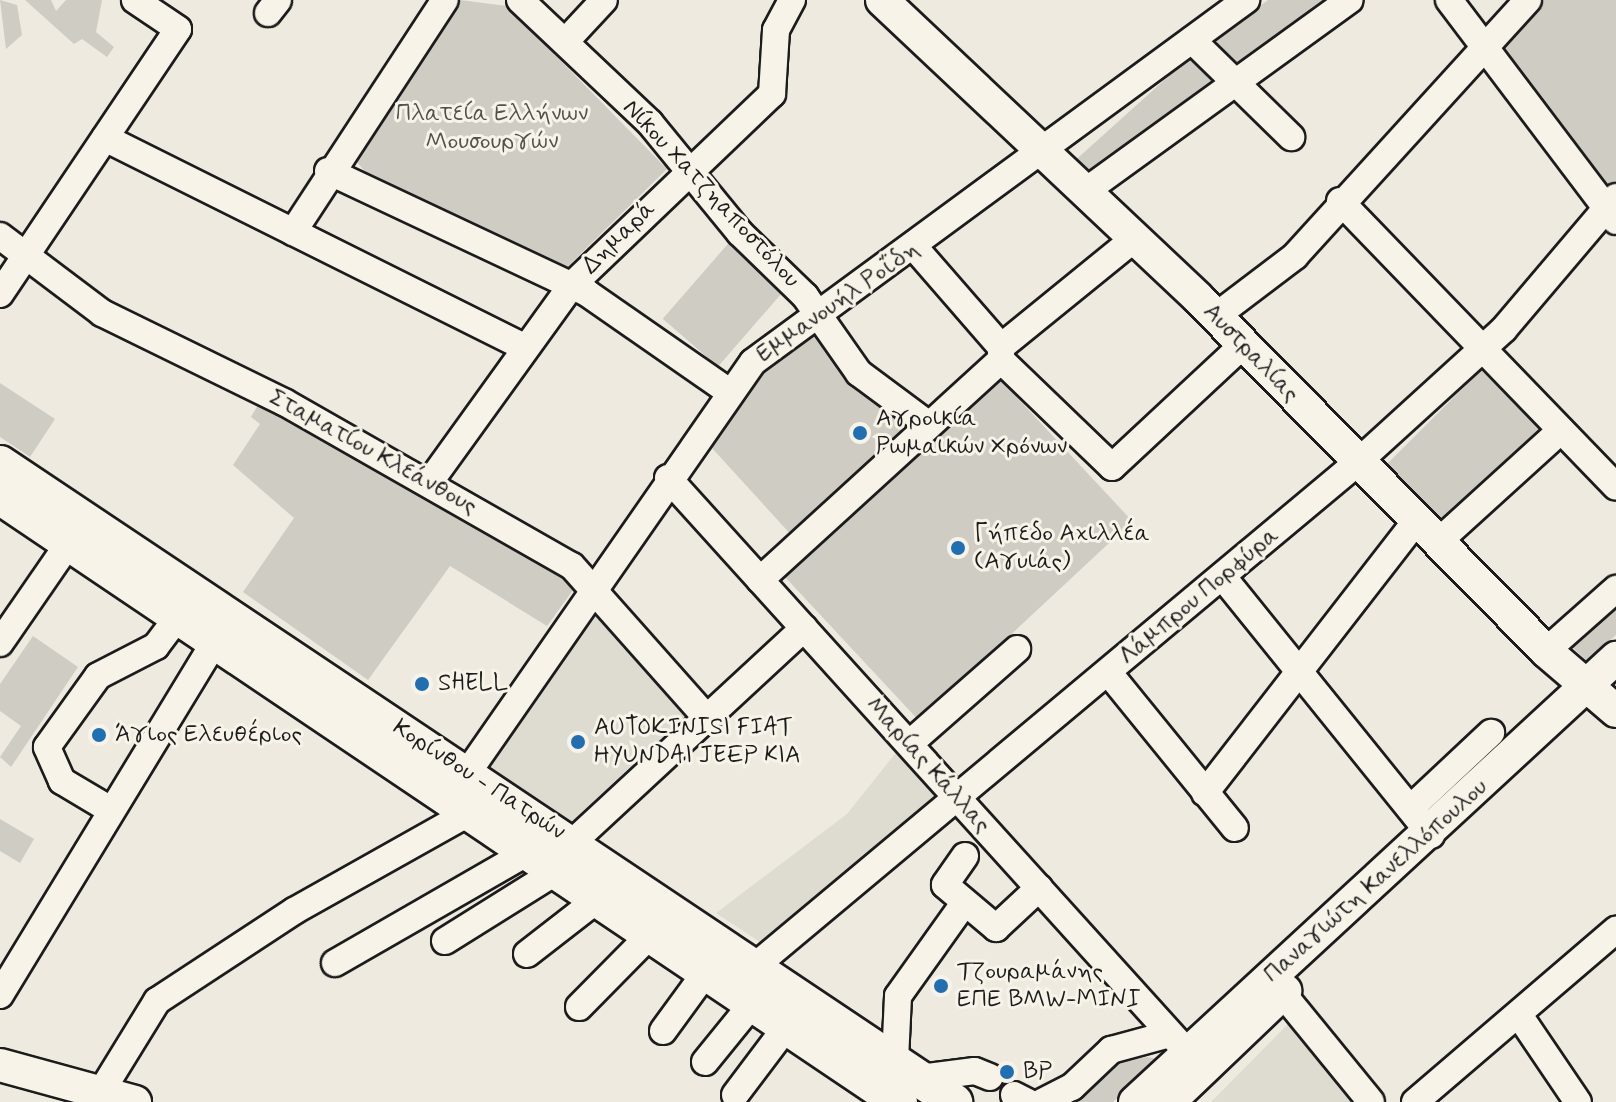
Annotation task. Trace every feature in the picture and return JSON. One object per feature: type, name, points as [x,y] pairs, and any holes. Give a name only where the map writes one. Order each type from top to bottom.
[{"type":"highway","name":"Κορίνθου - Πατρών","points":[[0,464],[468,772],[598,899],[650,935],[787,1026],[894,1086],[954,1102]]},
{"type":"highway","name":"Κορίνθου - Πατρών","points":[[2,500],[472,811],[754,967],[894,1086]]},
{"type":"main road","name":"Αυστραλίας","points":[[887,2],[1040,153],[1216,316],[1546,651],[1605,695]]},
{"type":"main road","name":"Παναγιώτη Κανελλόπουλου","points":[[1169,1102],[1605,695],[1616,658]]},
{"type":"main road","name":"Παναγιώτη Κανελλόπουλου","points":[[1135,1102],[1179,1043],[1605,695]]},
{"type":"main road","points":[[0,1065],[135,1102]]},
{"type":"street","points":[[0,294],[178,29],[135,0]]},
{"type":"street","points":[[293,232],[328,171],[445,0]]},
{"type":"street","name":"Νίκου Χατζηαποστόλου","points":[[520,0],[689,170],[818,316],[872,387],[929,425]]},
{"type":"street","points":[[565,42],[604,0]]},
{"type":"street","name":"Δημαρά","points":[[429,483],[571,286],[772,94],[776,30],[792,0]]},
{"type":"street","name":"Εμμανουήλ Ροΐδη","points":[[468,772],[728,391],[753,362],[915,248],[1246,0]]},
{"type":"street","points":[[1083,193],[1350,0]]},
{"type":"street","points":[[1449,0],[1613,209]]},
{"type":"street","points":[[1216,316],[1295,256],[1340,201],[1528,0]]},
{"type":"street","points":[[1192,40],[1291,137]]},
{"type":"street","points":[[105,138],[525,347]]},
{"type":"street","points":[[328,171],[571,286],[728,391]]},
{"type":"street","points":[[1340,201],[1616,487]]},
{"type":"street","name":"Λάμπρου Πορφύρα","points":[[754,967],[1358,462],[1484,349],[1613,209]]},
{"type":"street","name":"Σταματίου Κλεάνθους","points":[[0,236],[102,313],[429,483],[554,554],[593,588],[707,718]]},
{"type":"street","points":[[760,580],[929,425],[1001,354],[1134,239]]},
{"type":"street","points":[[915,248],[1001,354],[1112,467],[1243,345]]},
{"type":"street","points":[[1205,793],[1300,671],[1427,532],[1561,430]]},
{"type":"street","name":"Μαρίας Κάλλας","points":[[668,478],[1179,1043]]},
{"type":"street","points":[[0,643],[69,543]]},
{"type":"street","points":[[1222,576],[1431,835]]},
{"type":"street","points":[[1546,651],[1616,589]]},
{"type":"street","points":[[109,809],[62,781],[47,747],[98,676],[156,646],[178,617]]},
{"type":"street","points":[[445,941],[553,855],[804,628]]},
{"type":"street","points":[[0,995],[7,961],[109,809],[215,641]]},
{"type":"street","points":[[909,744],[1017,649]]},
{"type":"street","points":[[1108,672],[1235,828]]},
{"type":"street","points":[[1411,808],[1491,733]]},
{"type":"street","points":[[101,1092],[157,1001],[294,911],[472,811]]},
{"type":"street","points":[[335,963],[553,855]]},
{"type":"street","points":[[965,856],[945,877],[963,905],[1003,927],[1039,888]]},
{"type":"street","points":[[527,954],[598,899]]},
{"type":"street","points":[[963,905],[898,996],[894,1086],[975,1071],[990,1077]]},
{"type":"street","points":[[1415,1102],[1615,933]]},
{"type":"street","points":[[579,1007],[650,935]]},
{"type":"street","points":[[663,1031],[706,972]]},
{"type":"street","points":[[1283,994],[1371,1102]]},
{"type":"street","points":[[705,1062],[753,1003]]},
{"type":"street","points":[[1519,1015],[1578,1102]]},
{"type":"street","points":[[735,1095],[787,1026]]},
{"type":"street","points":[[1042,1102],[1072,1087],[1111,1050],[1179,1043]]},
{"type":"shaded area","name":"AUTOKINISI FIAT HYUNDAI JEEP KIA","points":[[596,612],[687,714],[571,822],[487,766]]},
{"type":"shaded area","points":[[898,750],[937,798],[760,942],[716,913],[847,814]]},
{"type":"shaded area","points":[[1293,1019],[1359,1102],[1211,1102]]},
{"type":"green space","points":[[0,0],[17,5],[22,35],[6,49]]},
{"type":"green space","points":[[25,0],[51,0],[56,11],[66,0],[102,0],[96,32],[114,47],[107,57],[82,39],[74,44]]},
{"type":"green space","name":"Πλατεία Ελλήνων Μουσουργών","points":[[460,0],[507,6],[667,169],[561,273],[370,178],[353,157]]},
{"type":"green space","points":[[1268,0],[1336,0],[1235,72],[1215,39]]},
{"type":"green space","points":[[1544,0],[1616,0],[1616,183],[1607,189],[1503,58],[1500,44]]},
{"type":"green space","points":[[1191,56],[1217,85],[1094,195],[1068,166]]},
{"type":"green space","points":[[733,238],[788,286],[718,367],[663,319]]},
{"type":"green space","points":[[815,335],[909,434],[794,538],[711,447],[760,376]]},
{"type":"green space","points":[[1481,370],[1540,429],[1445,523],[1386,465]]},
{"type":"green space","name":"Γήπεδο Αχιλλέα (Αγυιάς)","points":[[996,375],[1132,521],[919,720],[782,574]]},
{"type":"green space","points":[[0,383],[55,419],[30,457],[0,437]]},
{"type":"green space","points":[[259,403],[576,586],[547,626],[450,566],[368,680],[243,592],[294,518],[233,465],[260,424],[251,417]]},
{"type":"green space","points":[[1616,607],[1616,635],[1587,661],[1572,647]]},
{"type":"green space","points":[[33,636],[78,667],[11,767],[0,757],[21,726],[0,711],[0,684]]},
{"type":"green space","points":[[0,819],[34,839],[20,863],[0,851]]},
{"type":"green space","points":[[1147,1057],[1159,1059],[1113,1102],[1060,1102],[1108,1064]]},
{"type":"place","name":"Αγροικία Ρωμαικών Χρόνων","points":[[860,433]]},
{"type":"place","name":"Γήπεδο Αχιλλέα (Αγυιάς)","points":[[958,548]]},
{"type":"place","name":"SHELL","points":[[422,684]]},
{"type":"place","name":"Άγιος Ελευθέριος","points":[[99,735]]},
{"type":"place","name":"AUTOKINISI FIAT HYUNDAI JEEP KIA","points":[[578,742]]},
{"type":"place","name":"Τζουραμάνης ΕΠΕ BMW-MINI","points":[[941,986]]},
{"type":"place","name":"BP","points":[[1007,1072]]}]
